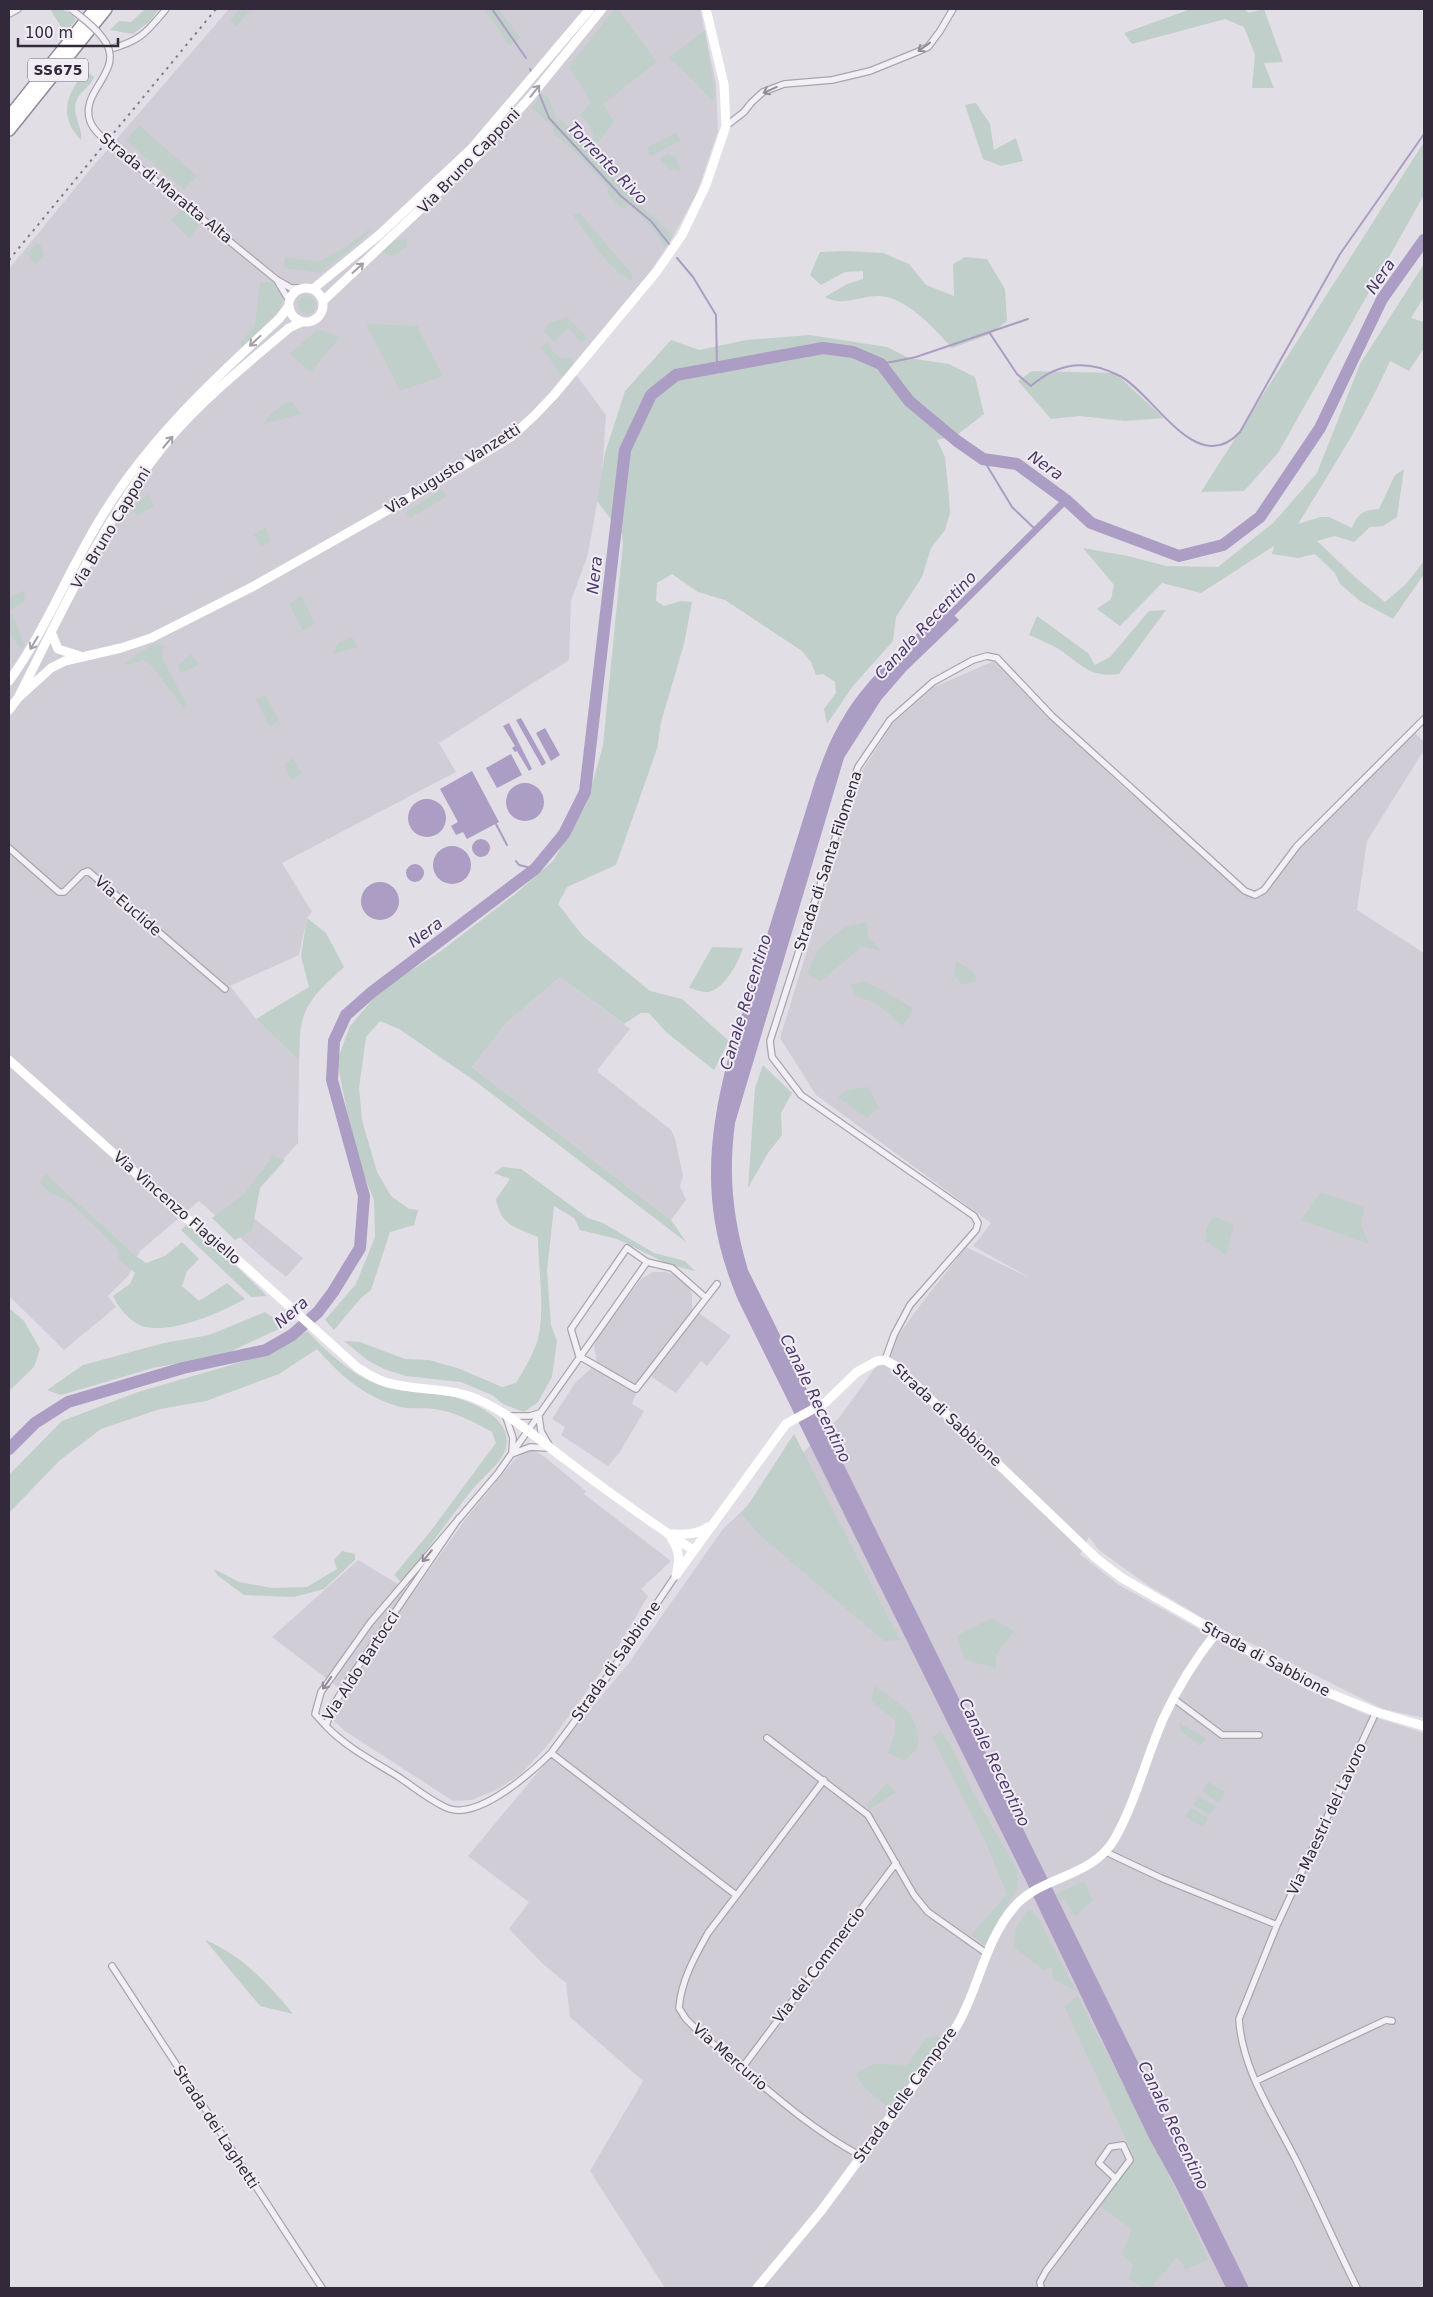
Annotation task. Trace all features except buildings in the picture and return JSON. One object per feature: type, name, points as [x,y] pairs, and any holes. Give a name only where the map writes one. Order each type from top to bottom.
[{"type":"highway","name":"SS675","points":[[9,117],[95,9]]},
{"type":"highway","name":"SS675","points":[[9,130],[106,9]]},
{"type":"main road","name":"Via Bruno Capponi","points":[[9,681],[45,624],[104,512],[131,472],[175,419],[279,319],[294,293],[308,289],[379,235],[472,148],[590,9]]},
{"type":"main road","name":"Via Bruno Capponi","points":[[9,710],[18,698],[100,540],[136,482],[170,438],[213,394],[289,328],[318,318],[323,310],[323,302],[480,153],[532,95],[602,9]]},
{"type":"main road","name":"Via Augusto Vanzetti","points":[[18,698],[51,668],[81,656],[121,648],[151,638],[222,604],[425,489],[511,437],[554,395],[657,271],[682,235],[706,185],[726,126],[724,84],[706,9]]},
{"type":"main road","points":[[308,289],[320,294],[323,302]]},
{"type":"main road","points":[[289,304],[293,316],[302,322]]},
{"type":"main road","name":"Via Augusto Vanzetti","points":[[51,632],[58,649],[81,656]]},
{"type":"main road","points":[[9,685],[15,688],[18,698]]},
{"type":"main road","name":"Via Vincenzo Flagiello","points":[[9,1060],[186,1218],[220,1244],[270,1291],[358,1368],[385,1382],[462,1393],[481,1400],[506,1416]]},
{"type":"main road","name":"Strada di Sabbione","points":[[676,1575],[758,1466],[774,1439],[786,1424],[820,1406],[857,1372],[876,1361],[885,1360],[897,1367],[1096,1558],[1122,1578],[1309,1685],[1376,1712],[1424,1726]]},
{"type":"main road","points":[[506,1416],[668,1534],[694,1550]]},
{"type":"main road","points":[[668,1534],[688,1535],[700,1532],[716,1521]]},
{"type":"main road","points":[[668,1534],[678,1552],[680,1561],[676,1575]]},
{"type":"main road","name":"Strada delle Campore","points":[[757,2288],[821,2211],[942,2047],[959,2021],[986,1953],[999,1927],[1016,1905],[1028,1895],[1093,1863],[1106,1852],[1115,1838],[1164,1716],[1216,1633]]},
{"type":"street","points":[[9,14],[18,9]]},
{"type":"street","points":[[71,9],[102,37],[110,49],[130,44],[147,32],[166,9]]},
{"type":"street","points":[[726,126],[744,112],[763,92],[784,84],[832,80],[870,71],[928,47],[953,9]]},
{"type":"street","name":"Strada di Maratta Alta","points":[[110,49],[111,62],[88,105],[95,130],[277,280]]},
{"type":"street","points":[[277,280],[291,288],[308,289]]},
{"type":"street","points":[[277,280],[289,304]]},
{"type":"street","name":"Strada di Santa Filomena","points":[[885,1360],[894,1335],[910,1305],[976,1230],[978,1223],[974,1216],[801,1095],[772,1057],[770,1041],[858,767],[890,720],[933,682],[973,660],[987,656],[997,658],[1052,716],[1245,891],[1255,895],[1264,890],[1297,846],[1424,719]]},
{"type":"street","name":"Via Euclide","points":[[9,848],[59,892],[64,892],[83,873],[88,871],[225,989]]},
{"type":"street","points":[[706,1298],[672,1268],[647,1262],[627,1248],[571,1329],[579,1356],[636,1389],[717,1284]]},
{"type":"street","name":"Via Aldo Bartocci","points":[[459,1518],[348,1681],[332,1708],[326,1726],[315,1714],[321,1692],[370,1623],[512,1454],[579,1356],[647,1262]]},
{"type":"street","points":[[540,1413],[538,1422],[552,1449],[530,1447],[512,1454],[513,1438],[506,1416],[530,1416],[540,1413]]},
{"type":"street","name":"Strada di Sabbione","points":[[326,1726],[365,1756],[451,1809],[475,1807],[516,1785],[551,1753],[602,1686],[676,1575]]},
{"type":"street","points":[[1174,1699],[1222,1735],[1259,1735]]},
{"type":"street","name":"Via Maestri del Lavoro","points":[[1357,2288],[1256,2081],[1244,2050],[1240,2035],[1239,2019],[1277,1925],[1376,1712]]},
{"type":"street","points":[[767,1738],[868,1815],[914,1895],[928,1912],[986,1953]]},
{"type":"street","points":[[551,1753],[736,1895]]},
{"type":"street","name":"Via Mercurio","points":[[824,1780],[708,1933],[694,1957],[684,1983],[679,2008],[686,2019],[700,2033],[796,2113],[840,2144],[861,2156]]},
{"type":"street","points":[[1106,1852],[1161,1878],[1277,1925]]},
{"type":"street","name":"Via del Commercio","points":[[742,2068],[896,1863]]},
{"type":"street","name":"Strada dei Laghetti","points":[[112,1966],[322,2288]]},
{"type":"street","points":[[1256,2081],[1386,2020],[1392,2021]]},
{"type":"street","points":[[1041,2288],[1040,2282],[1046,2271],[1116,2179],[1130,2160],[1123,2145],[1110,2147],[1099,2163],[1116,2179]]},
{"type":"shaded area","points":[[50,9],[68,12],[76,20],[65,33]]},
{"type":"shaded area","points":[[145,9],[159,9],[150,21],[133,34],[110,30],[119,21],[131,22]]},
{"type":"shaded area","points":[[229,9],[700,9],[716,84],[718,131],[697,193],[670,242],[651,271],[571,368],[606,415],[602,474],[588,554],[571,601],[569,660],[439,743],[456,772],[282,863],[312,912],[307,918],[299,955],[230,986],[256,1019],[299,1061],[298,1143],[240,1207],[303,1258],[286,1277],[199,1201],[140,1251],[129,1275],[108,1296],[116,1307],[64,1350],[9,1296],[9,269],[89,171]]},
{"type":"shaded area","points":[[239,9],[251,9],[237,26],[230,21]]},
{"type":"shaded area","points":[[485,9],[498,9],[521,38],[509,46]]},
{"type":"shaded area","points":[[618,9],[657,62],[603,104],[614,122],[596,145],[592,143],[593,131],[580,115],[591,102],[569,67],[613,11]]},
{"type":"shaded area","points":[[1191,9],[1244,9],[1249,13],[1264,9],[1283,62],[1264,63],[1274,88],[1252,88],[1255,55],[1244,27],[1225,19],[1132,44],[1124,33]]},
{"type":"shaded area","points":[[705,30],[715,97],[712,100],[676,63],[668,58]]},
{"type":"shaded area","points":[[86,71],[94,77],[77,98],[76,102],[75,112],[81,140],[69,123],[67,105],[79,79]]},
{"type":"shaded area","points":[[541,94],[548,96],[557,122],[561,119],[619,185],[663,225],[673,237],[665,248],[651,226],[629,205],[622,209],[608,194],[608,187],[572,149],[554,134],[553,127],[532,108]]},
{"type":"shaded area","points":[[976,103],[990,124],[994,150],[1016,138],[1023,161],[1001,166],[983,159],[965,105]]},
{"type":"shaded area","points":[[139,125],[197,176],[184,189],[126,141]]},
{"type":"shaded area","points":[[676,133],[680,141],[651,156],[647,151],[649,146]]},
{"type":"shaded area","points":[[1424,142],[1424,195],[1278,453],[1244,491],[1201,492]]},
{"type":"shaded area","points":[[668,153],[676,158],[681,171],[670,169],[660,159]]},
{"type":"shaded area","points":[[184,208],[200,223],[190,239],[171,220]]},
{"type":"shaded area","points":[[580,213],[631,273],[633,282],[615,269],[599,252],[573,215]]},
{"type":"shaded area","points":[[373,226],[355,245],[320,273],[284,268],[285,257],[319,262],[347,246]]},
{"type":"shaded area","points":[[407,239],[407,246],[393,257],[380,251],[395,240]]},
{"type":"shaded area","points":[[37,243],[41,246],[44,256],[35,265],[27,254]]},
{"type":"shaded area","points":[[820,252],[883,253],[909,264],[926,285],[954,296],[953,264],[965,257],[987,259],[1005,289],[1007,321],[990,334],[952,348],[918,314],[888,297],[871,296],[844,301],[831,300],[825,297],[847,284],[863,279],[863,271],[845,272],[821,285],[810,275]]},
{"type":"shaded area","points":[[1424,264],[1424,297],[1411,318],[1424,322],[1424,348],[1409,371],[1390,361],[1359,423],[1298,524],[1320,517],[1329,517],[1352,528],[1362,513],[1379,509],[1395,475],[1404,469],[1397,517],[1383,526],[1370,527],[1354,542],[1335,536],[1317,541],[1385,602],[1406,584],[1424,561],[1424,574],[1393,619],[1360,601],[1340,584],[1335,573],[1315,554],[1298,558],[1272,554],[1274,546],[1201,593],[1162,583],[1120,626],[1097,609],[1111,599],[1114,585],[1083,548],[1128,556],[1166,566],[1218,567],[1273,523],[1317,473],[1360,364]]},
{"type":"shaded area","points":[[272,282],[283,297],[280,309],[241,349],[241,342],[255,325],[260,283]]},
{"type":"shaded area","points":[[307,296],[313,299],[316,305],[313,311],[307,314],[301,311],[298,305],[301,299]]},
{"type":"shaded area","points":[[567,317],[588,338],[582,343],[569,328],[554,341],[544,331],[549,323]]},
{"type":"shaded area","points":[[366,324],[417,326],[443,376],[400,391]]},
{"type":"shaded area","points":[[318,329],[340,337],[311,372],[290,354]]},
{"type":"shaded area","points":[[810,335],[887,347],[909,358],[949,364],[975,377],[984,414],[957,435],[937,440],[945,457],[949,497],[950,513],[945,530],[931,548],[922,577],[896,617],[893,641],[853,686],[827,724],[824,709],[836,693],[835,682],[823,674],[816,675],[811,662],[802,651],[725,600],[698,592],[672,574],[657,583],[656,601],[664,606],[681,601],[692,602],[684,644],[661,722],[657,749],[616,865],[567,887],[558,904],[583,936],[650,991],[682,999],[729,1041],[714,1070],[666,1032],[649,1013],[641,1013],[624,1024],[560,977],[506,1023],[472,1067],[671,1220],[686,1242],[475,1081],[399,1029],[380,1021],[366,1037],[359,1088],[362,1120],[377,1172],[391,1196],[409,1209],[418,1210],[414,1225],[390,1232],[371,1290],[361,1298],[334,1330],[325,1320],[356,1284],[375,1237],[374,1200],[356,1157],[337,1061],[350,1026],[381,990],[441,951],[514,895],[553,861],[586,805],[603,746],[623,543],[622,534],[597,501],[605,453],[625,391],[671,340],[699,350],[746,340]]},
{"type":"shaded area","points":[[547,342],[557,355],[563,358],[571,358],[574,364],[562,377],[541,347]]},
{"type":"shaded area","points":[[1032,371],[1115,373],[1164,418],[1125,421],[1080,416],[1051,419],[1018,381]]},
{"type":"shaded area","points":[[287,401],[293,403],[301,414],[264,424],[270,414]]},
{"type":"shaded area","points":[[442,489],[446,497],[410,518],[406,512]]},
{"type":"shaded area","points":[[148,494],[154,506],[137,516],[131,507]]},
{"type":"shaded area","points":[[265,527],[271,542],[261,546],[254,535]]},
{"type":"shaded area","points":[[25,590],[24,602],[9,611],[9,598]]},
{"type":"shaded area","points":[[301,595],[315,623],[303,631],[289,604]]},
{"type":"shaded area","points":[[945,607],[949,611],[946,618],[954,615],[959,620],[906,671],[881,700],[844,758],[735,1123],[732,1179],[735,1215],[748,1270],[1249,2288],[1226,2288],[1175,2185],[1149,2138],[1026,1881],[738,1300],[718,1240],[711,1183],[712,1154],[720,1095],[727,1063],[816,778],[835,732],[853,702],[877,673]]},
{"type":"shaded area","points":[[1166,610],[1119,674],[1099,674],[1085,668],[1057,648],[1029,635],[1037,616],[1088,653],[1095,665],[1110,657],[1149,611]]},
{"type":"shaded area","points":[[9,613],[14,618],[25,647],[20,649],[9,631]]},
{"type":"shaded area","points":[[352,637],[358,647],[333,654],[338,643]]},
{"type":"shaded area","points":[[155,643],[166,646],[162,650],[163,660],[187,705],[185,710],[152,666],[144,660],[127,665],[124,663]]},
{"type":"shaded area","points":[[191,654],[199,665],[181,673],[177,666]]},
{"type":"shaded area","points":[[994,661],[1122,786],[1258,897],[1301,846],[1415,733],[1424,742],[1424,750],[1367,841],[1357,910],[1424,953],[1424,1718],[1383,1709],[1216,1626],[1146,1584],[1099,1550],[1089,1537],[1080,1554],[1119,1585],[1302,1686],[1365,1714],[1424,1733],[1424,2288],[665,2288],[590,2171],[643,2081],[570,2017],[566,1983],[543,1964],[509,1929],[529,1902],[468,1856],[628,1664],[723,1529],[839,1418],[921,1304],[966,1247],[1032,1279],[973,1246],[991,1223],[816,1095],[780,1038],[862,771],[892,724],[934,687]]},
{"type":"shaded area","points":[[265,695],[279,720],[270,727],[256,699]]},
{"type":"shaded area","points":[[521,718],[546,763],[542,766],[516,720]]},
{"type":"shaded area","points":[[509,723],[532,769],[529,771],[517,751],[515,752],[512,748],[515,746],[503,726]]},
{"type":"shaded area","points":[[545,728],[560,755],[551,761],[536,733]]},
{"type":"shaded area","points":[[511,754],[522,775],[497,788],[486,768]]},
{"type":"shaded area","points":[[293,758],[302,774],[291,780],[284,765]]},
{"type":"shaded area","points":[[472,771],[499,822],[467,839],[463,832],[456,835],[451,826],[458,822],[440,789]]},
{"type":"shaded area","points":[[525,783],[532,784],[538,789],[543,795],[543,809],[538,815],[532,820],[525,821],[518,820],[512,815],[507,809],[506,802],[507,795],[512,789],[518,784]]},
{"type":"shaded area","points":[[427,799],[441,804],[446,818],[441,832],[427,837],[413,832],[408,818],[413,804]]},
{"type":"shaded area","points":[[481,839],[487,842],[490,848],[487,854],[481,857],[475,854],[472,848],[475,842]]},
{"type":"shaded area","points":[[452,846],[466,851],[471,865],[466,879],[452,884],[438,879],[433,865],[438,851]]},
{"type":"shaded area","points":[[415,864],[421,867],[424,873],[421,879],[415,882],[409,879],[406,873],[409,867]]},
{"type":"shaded area","points":[[380,882],[394,887],[399,901],[394,915],[380,920],[366,915],[361,901],[366,887]]},
{"type":"shaded area","points":[[307,918],[326,933],[344,967],[313,998],[308,1006],[300,1031],[299,1061],[256,1019],[309,987],[301,956]]},
{"type":"shaded area","points":[[866,922],[868,937],[880,950],[861,947],[821,981],[807,974],[818,949],[845,927]]},
{"type":"shaded area","points":[[712,947],[743,948],[735,967],[721,985],[709,992],[689,988]]},
{"type":"shaded area","points":[[956,961],[973,971],[977,981],[962,985],[954,974]]},
{"type":"shaded area","points":[[560,977],[630,1029],[598,1069],[598,1072],[671,1130],[675,1139],[683,1175],[680,1186],[686,1200],[671,1220],[472,1067],[506,1023]]},
{"type":"shaded area","points":[[864,982],[885,991],[912,1008],[912,1013],[902,1026],[875,1002],[857,997],[850,985]]},
{"type":"shaded area","points":[[763,1065],[792,1093],[781,1113],[782,1135],[768,1153],[748,1188],[755,1088]]},
{"type":"shaded area","points":[[868,1087],[879,1108],[867,1118],[838,1097],[847,1090]]},
{"type":"shaded area","points":[[273,1156],[285,1160],[260,1188],[252,1231],[235,1240],[212,1218],[244,1194]]},
{"type":"shaded area","points":[[502,1167],[521,1169],[588,1218],[603,1223],[654,1253],[685,1261],[695,1271],[670,1265],[617,1239],[580,1230],[574,1218],[554,1206],[547,1271],[551,1325],[557,1341],[552,1377],[538,1402],[524,1412],[503,1404],[492,1395],[461,1382],[406,1376],[384,1369],[367,1360],[344,1341],[360,1342],[405,1359],[429,1360],[460,1369],[502,1387],[516,1383],[533,1352],[540,1331],[541,1304],[538,1237],[516,1228],[501,1215],[496,1199],[510,1179],[494,1173]]},
{"type":"shaded area","points":[[46,1174],[133,1254],[146,1263],[165,1256],[182,1242],[199,1259],[187,1271],[182,1286],[199,1301],[227,1283],[245,1299],[209,1316],[180,1325],[153,1328],[137,1324],[118,1305],[113,1296],[130,1284],[135,1273],[120,1261],[117,1248],[70,1202],[48,1191],[39,1182]]},
{"type":"shaded area","points":[[1321,1192],[1364,1207],[1361,1225],[1369,1244],[1301,1220]]},
{"type":"shaded area","points":[[1214,1216],[1234,1225],[1226,1255],[1206,1241],[1206,1228]]},
{"type":"shaded area","points":[[190,1221],[267,1296],[251,1297],[181,1230]]},
{"type":"shaded area","points":[[653,1272],[666,1272],[681,1277],[688,1285],[692,1295],[692,1308],[731,1336],[707,1366],[701,1361],[676,1393],[644,1372],[632,1404],[644,1411],[620,1452],[608,1466],[561,1435],[565,1427],[552,1419],[575,1383],[597,1363],[594,1346],[598,1336],[641,1279]]},
{"type":"shaded area","points":[[9,1308],[24,1321],[40,1349],[34,1367],[9,1391]]},
{"type":"shaded area","points":[[265,1312],[285,1326],[223,1355],[153,1368],[61,1395],[47,1390],[83,1365],[164,1343],[209,1335]]},
{"type":"shaded area","points":[[307,1331],[340,1362],[369,1381],[386,1388],[436,1393],[460,1399],[485,1410],[496,1418],[503,1428],[507,1439],[502,1456],[471,1491],[401,1582],[394,1575],[430,1532],[496,1443],[492,1432],[457,1415],[443,1410],[402,1407],[373,1396],[353,1384],[317,1349],[279,1374],[206,1401],[160,1409],[101,1429],[59,1461],[9,1513],[9,1475],[62,1421],[138,1392],[269,1354]]},
{"type":"shaded area","points":[[794,1434],[900,1640],[884,1641],[760,1535],[742,1514]]},
{"type":"shaded area","points":[[534,1450],[586,1491],[584,1494],[671,1561],[641,1589],[648,1596],[614,1654],[547,1746],[521,1774],[496,1790],[472,1800],[453,1801],[345,1731],[334,1721],[333,1716],[347,1694],[272,1637],[358,1560],[413,1593],[464,1521],[516,1458],[525,1452]]},
{"type":"shaded area","points":[[342,1551],[355,1554],[355,1560],[324,1589],[294,1597],[244,1595],[217,1575],[214,1569],[239,1582],[272,1588],[307,1587],[337,1569],[334,1560]]},
{"type":"shaded area","points":[[991,1618],[1014,1631],[996,1655],[996,1668],[965,1660],[957,1636]]},
{"type":"shaded area","points":[[875,1686],[907,1711],[916,1726],[918,1747],[905,1761],[888,1753],[895,1732],[895,1720],[871,1701]]},
{"type":"shaded area","points":[[1179,1723],[1206,1738],[1200,1746],[1181,1731]]},
{"type":"shaded area","points":[[941,1731],[952,1748],[973,1793],[1018,1871],[1017,1889],[998,1920],[987,1946],[971,1935],[1007,1894],[986,1843],[932,1737]]},
{"type":"shaded area","points":[[1208,1782],[1225,1792],[1219,1802],[1202,1792]]},
{"type":"shaded area","points":[[887,1783],[896,1792],[870,1809],[866,1805]]},
{"type":"shaded area","points":[[1198,1796],[1215,1806],[1210,1815],[1193,1805]]},
{"type":"shaded area","points":[[1191,1808],[1208,1818],[1203,1827],[1185,1817]]},
{"type":"shaded area","points":[[1084,1881],[1093,1900],[1075,1917],[1064,1898],[1061,1903],[1056,1894]]},
{"type":"shaded area","points":[[1029,1909],[1038,1917],[1076,1991],[1053,1979],[1052,1967],[1043,1970],[1013,1947],[1016,1927]]},
{"type":"shaded area","points":[[205,1940],[231,1953],[254,1971],[293,2014],[260,2006]]},
{"type":"shaded area","points":[[1078,1996],[1161,2160],[1208,2260],[1186,2269],[1177,2257],[1151,2288],[1143,2288],[1129,2279],[1133,2265],[1122,2254],[1132,2229],[1099,2206],[1135,2159],[1064,2006]]},
{"type":"shaded area","points":[[943,2035],[891,2110],[864,2087],[856,2074],[873,2064],[907,2065],[926,2038]]},
{"type":"waterway","name":"Torrente Rivo","points":[[492,9],[526,58]]},
{"type":"waterway","name":"Torrente Rivo","points":[[539,93],[549,118],[621,196],[651,221],[669,244]]},
{"type":"waterway","points":[[989,332],[1017,374],[1031,386],[1041,378],[1063,368],[1085,365],[1096,367],[1120,376],[1133,386],[1177,429],[1192,440],[1208,446],[1224,444],[1240,432],[1340,254],[1424,134]]},
{"type":"waterway","name":"Nera","points":[[9,1449],[35,1423],[68,1402],[183,1368],[266,1350],[292,1335],[318,1312],[333,1292],[360,1248],[364,1196],[332,1080],[334,1041],[346,1015],[372,992],[535,869],[564,834],[585,792],[625,450],[651,395],[676,375],[823,348],[853,352],[881,364],[909,401],[957,441],[983,459],[1017,464],[1066,500],[1091,523],[1179,556],[1223,545],[1260,517],[1320,428],[1382,299],[1424,240]]},
{"type":"waterway","name":"Torrente Rivo","points":[[677,258],[693,277],[716,315],[717,367]]},
{"type":"waterway","points":[[881,364],[916,357],[1028,319]]},
{"type":"waterway","name":"Canale Recentino","points":[[983,459],[1012,507],[1035,529]]},
{"type":"waterway","name":"Canale Recentino","points":[[941,624],[1066,500]]},
{"type":"waterway","points":[[496,824],[507,845]]},
{"type":"waterway","points":[[516,861],[519,865],[535,869]]},
{"type":"railway","points":[[9,260],[216,9]]}]
